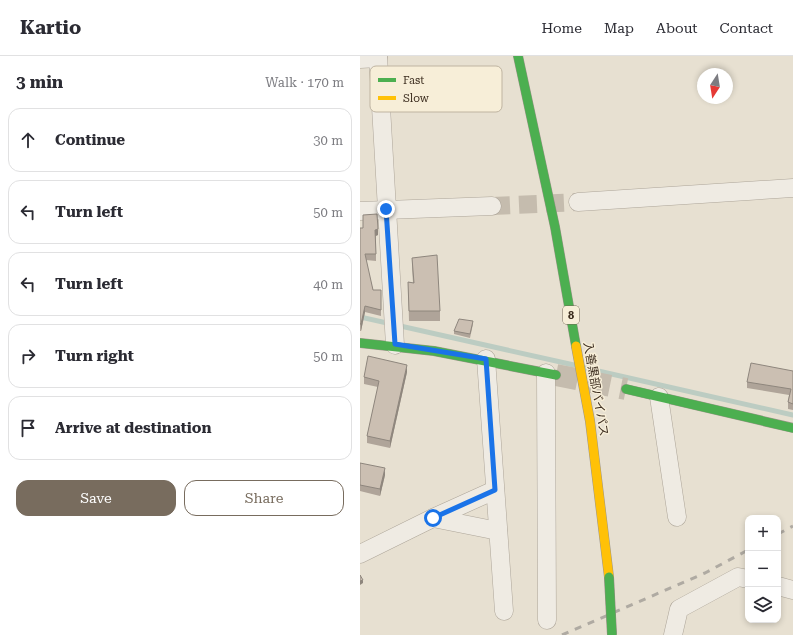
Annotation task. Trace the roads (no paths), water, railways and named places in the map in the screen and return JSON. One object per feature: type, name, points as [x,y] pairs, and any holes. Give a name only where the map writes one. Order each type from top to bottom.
[{"type":"main road","name":"入善黒部バイパス","points":[[518,56],[555,227],[590,421],[609,577],[612,635]]},
{"type":"main road","points":[[360,343],[395,344],[486,359],[551,374]]},
{"type":"main road","points":[[626,389],[793,428]]},
{"type":"street","points":[[360,59],[378,57]]},
{"type":"street","points":[[381,112],[395,344]]},
{"type":"street","points":[[578,202],[793,188]]},
{"type":"street","points":[[360,211],[492,206]]},
{"type":"street","points":[[486,359],[504,611]]},
{"type":"street","points":[[547,620],[551,374]]},
{"type":"street","points":[[659,396],[677,516]]},
{"type":"street","points":[[360,554],[433,518],[495,490]]},
{"type":"street","points":[[433,518],[498,532]]},
{"type":"street","points":[[673,635],[679,609],[738,577],[745,578]]},
{"type":"street","points":[[781,587],[793,590]]},
{"type":"waterway","points":[[360,317],[574,365]]},
{"type":"waterway","points":[[585,368],[793,415]]},
{"type":"tunnel","points":[[492,206],[578,202]]},
{"type":"tunnel","points":[[556,375],[626,389]]},
{"type":"railway","points":[[781,532],[793,526]]},
{"type":"railway","points":[[562,635],[705,573],[746,551]]}]
